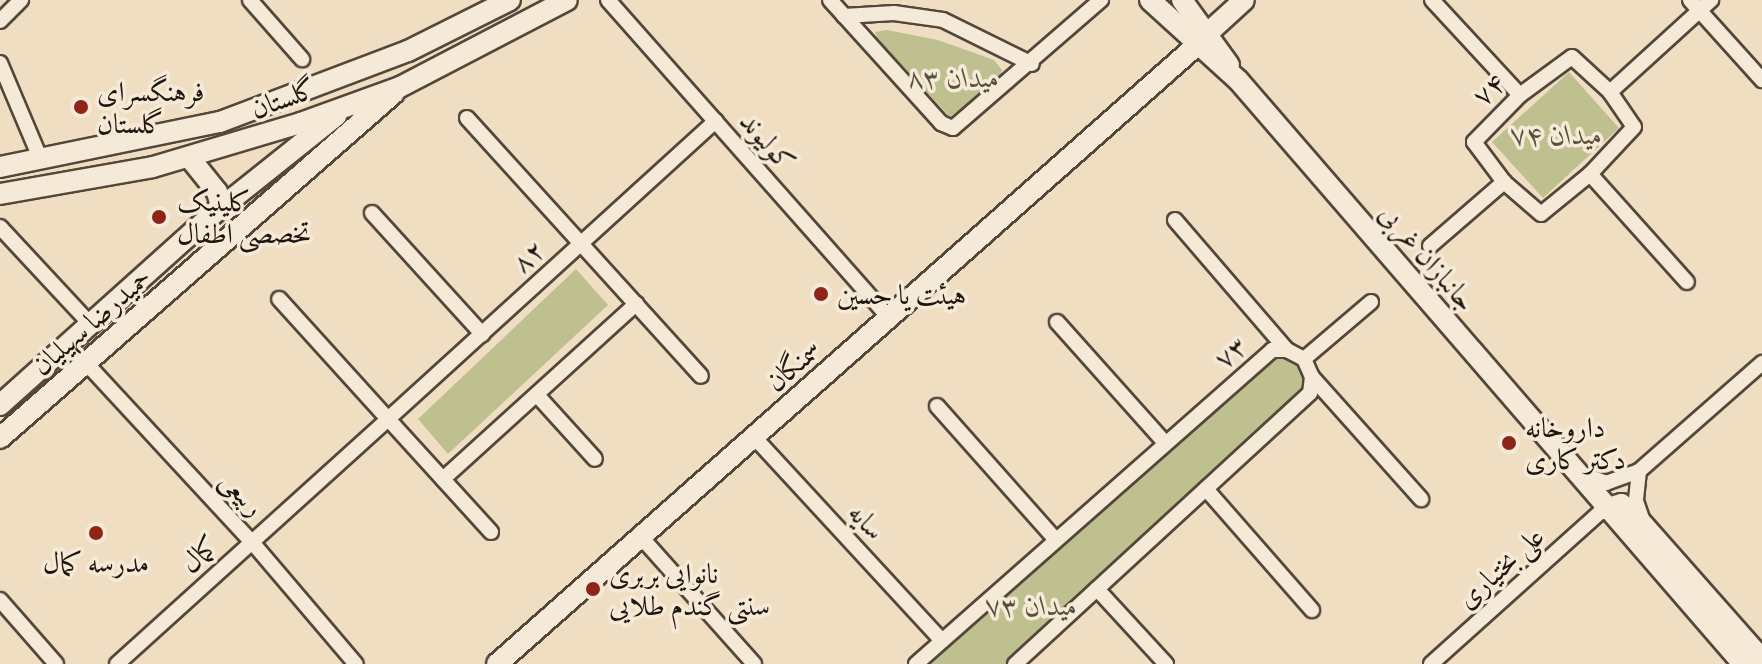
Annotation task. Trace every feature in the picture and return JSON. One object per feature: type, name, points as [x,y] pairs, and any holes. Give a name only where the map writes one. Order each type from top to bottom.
[{"type":"main road","name":"گلستان","points":[[0,167],[220,122],[355,72],[510,0]]},
{"type":"main road","name":"گلستان","points":[[0,194],[189,157],[400,87],[567,0]]},
{"type":"main road","name":"جانبازان غربی","points":[[1150,0],[1203,39]]},
{"type":"main road","name":"جانبازان غربی","points":[[1182,0],[1203,39],[1575,471],[1604,509],[1743,664]]},
{"type":"main road","name":"سمنگان","points":[[497,664],[1244,0]]},
{"type":"main road","points":[[355,72],[355,101]]},
{"type":"main road","name":"حمیدرضا سهیلیان","points":[[0,438],[400,87]]},
{"type":"main road","name":"حمیدرضا سهیلیان","points":[[0,405],[212,215],[355,101]]},
{"type":"main road","points":[[189,157],[217,192],[221,206],[212,215]]},
{"type":"main road","points":[[90,324],[108,343]]},
{"type":"main road","points":[[68,344],[86,363]]},
{"type":"main road","points":[[1604,509],[1621,504],[1762,659]]},
{"type":"street","points":[[0,21],[21,0]]},
{"type":"street","points":[[250,0],[302,59]]},
{"type":"street","name":"کولیوند","points":[[608,0],[889,318]]},
{"type":"street","points":[[830,0],[941,123],[953,128],[1032,64],[1101,0]]},
{"type":"street","points":[[1432,0],[1520,95]]},
{"type":"street","points":[[1610,92],[1695,5],[1711,0]]},
{"type":"street","points":[[1695,5],[1762,80]]},
{"type":"street","points":[[844,16],[894,13],[943,20],[1032,64]]},
{"type":"street","name":"۷۴","points":[[1572,57],[1610,92],[1634,127],[1590,174],[1541,214],[1504,182],[1474,142],[1520,95],[1572,57]]},
{"type":"street","points":[[0,63],[41,160]]},
{"type":"street","points":[[467,118],[581,244],[716,121]]},
{"type":"street","points":[[1590,174],[1687,282]]},
{"type":"street","points":[[1430,246],[1504,182]]},
{"type":"street","points":[[372,213],[482,334]]},
{"type":"street","points":[[1175,220],[1287,350]]},
{"type":"street","points":[[0,227],[90,324]]},
{"type":"street","name":"۸۲","points":[[388,419],[581,244],[701,376]]},
{"type":"street","points":[[279,299],[491,532]]},
{"type":"street","points":[[1371,302],[1304,359],[1312,377],[1421,499]]},
{"type":"street","points":[[443,479],[636,304]]},
{"type":"street","points":[[1057,322],[1165,443]]},
{"type":"street","name":"۷۳","points":[[916,664],[1272,350],[1287,350],[1304,359]]},
{"type":"street","name":"ربیعی","points":[[86,363],[252,542],[356,664]]},
{"type":"street","points":[[1575,471],[1606,483],[1639,471],[1762,363]]},
{"type":"street","points":[[1015,664],[1310,393],[1312,377]]},
{"type":"street","points":[[537,395],[595,459]]},
{"type":"street","points":[[937,406],[1055,539]]},
{"type":"street","name":"کمال","points":[[117,664],[388,419]]},
{"type":"street","name":"سایه","points":[[754,437],[942,641]]},
{"type":"street","points":[[1639,471],[1636,501],[1644,526]]},
{"type":"street","points":[[1206,489],[1312,610]]},
{"type":"street","name":"علی بختیاری","points":[[1431,664],[1604,509]]},
{"type":"street","points":[[641,537],[754,664]]},
{"type":"street","points":[[1097,589],[1166,664]]},
{"type":"street","points":[[0,600],[56,664]]},
{"type":"green space","name":"میدان ۸۳","points":[[887,30],[938,40],[994,60],[1002,70],[999,79],[950,117],[879,41],[875,32]]},
{"type":"green space","name":"میدان ۷۴","points":[[1569,72],[1619,128],[1543,198],[1492,142]]},
{"type":"green space","points":[[576,269],[608,305],[448,454],[418,419]]},
{"type":"green space","name":"میدان ۷۳","points":[[1272,350],[1304,359],[1310,393],[1015,664],[916,664]]},
{"type":"place","name":"فرهنگسرای گلستان","points":[[81,107]]},
{"type":"place","name":"کلینیک تخصصی اطفال","points":[[159,217]]},
{"type":"place","name":"هیئت یا حسین","points":[[821,294]]},
{"type":"place","name":"داروخانه دکتر کاری","points":[[1509,443]]},
{"type":"place","name":"مدرسه کمال","points":[[96,533]]},
{"type":"place","name":"نانوایی بربری سنتی گندم طلایی","points":[[593,589]]}]
